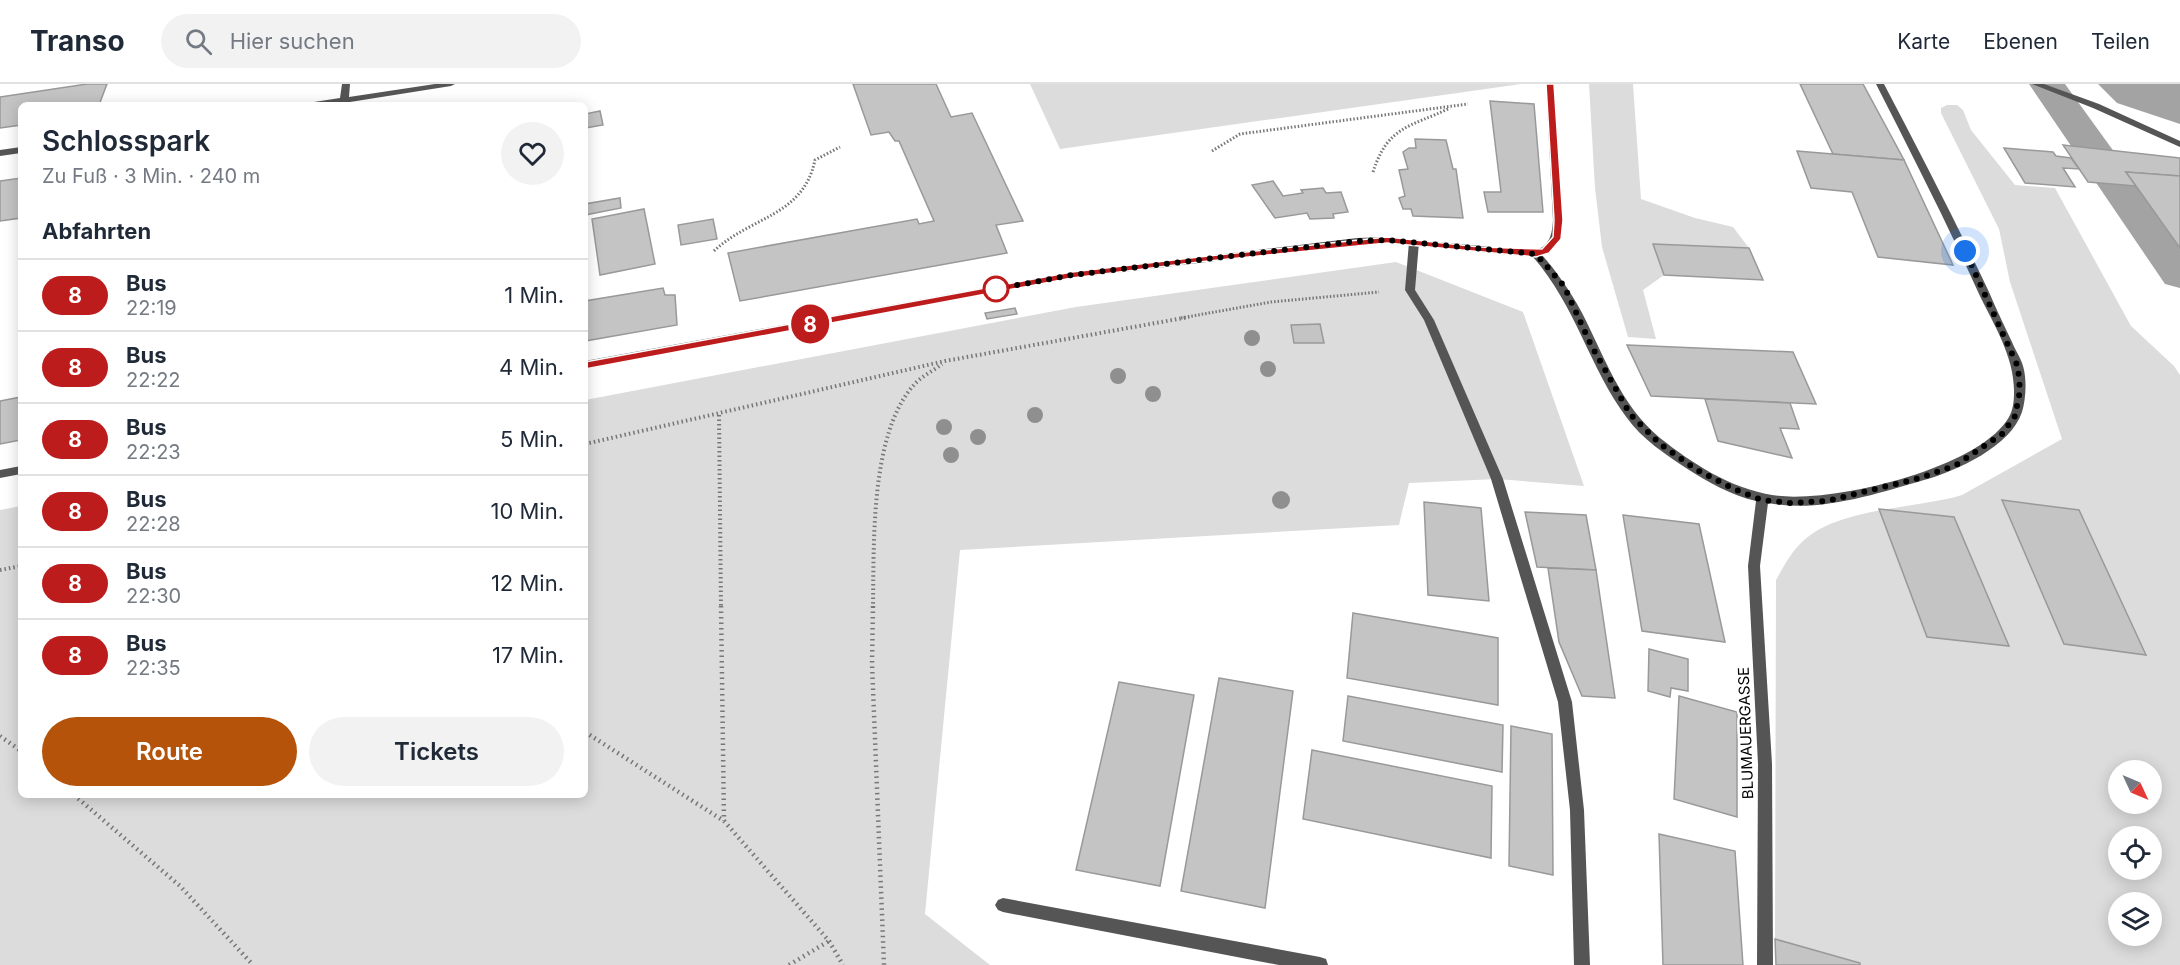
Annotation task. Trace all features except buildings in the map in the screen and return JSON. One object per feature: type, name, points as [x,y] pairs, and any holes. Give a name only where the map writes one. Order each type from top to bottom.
[{"type":"street","points":[[343,102],[346,84]]},
{"type":"street","points":[[349,102],[451,84]]},
{"type":"street","points":[[588,365],[1072,275],[1358,241],[1414,242],[1536,254],[1552,247],[1557,237],[1550,84]]},
{"type":"street","points":[[1536,254],[1564,286],[1591,345],[1630,414],[1660,444],[1697,470],[1762,500],[1791,503],[1827,501],[1920,478],[1956,465],[2002,434],[2015,416],[2020,391],[2018,367],[1956,232],[1880,84]]},
{"type":"street","points":[[2036,84],[2096,106],[2180,144]]},
{"type":"street","points":[[0,153],[18,150]]},
{"type":"street","points":[[1414,242],[1410,290],[1429,320],[1497,480],[1565,702],[1577,810],[1582,965]]},
{"type":"street","points":[[0,474],[18,471]]},
{"type":"street","name":"BLUMAUERGASSE","points":[[1762,500],[1754,566],[1765,764],[1765,965]]},
{"type":"street","points":[[1003,904],[1320,965]]},
{"type":"path","points":[[1212,152],[1240,134],[1468,104]]},
{"type":"path","points":[[1373,172],[1382,146],[1398,130],[1451,107]]},
{"type":"path","points":[[714,251],[729,237],[790,205],[811,179],[815,160],[840,147]]},
{"type":"path","points":[[588,443],[945,362],[1271,302],[1410,290]]},
{"type":"path","points":[[884,965],[872,663],[875,499],[893,417],[913,385],[945,362]]},
{"type":"path","points":[[719,415],[724,821]]},
{"type":"path","points":[[0,570],[18,567]]},
{"type":"path","points":[[588,734],[724,821],[830,941],[843,965]]},
{"type":"path","points":[[0,736],[18,749]]},
{"type":"path","points":[[77,798],[180,886],[253,965]]},
{"type":"path","points":[[789,965],[830,941]]},
{"type":"shaded area","points":[[1030,84],[1521,84],[1060,149]]},
{"type":"shaded area","points":[[1589,84],[1633,84],[1641,199],[1695,218],[1733,227],[1749,248],[1654,244],[1664,275],[1643,290],[1656,339],[1628,337],[1602,247],[1595,188]]},
{"type":"shaded area","points":[[2098,84],[2180,84],[2180,124],[2117,103]]},
{"type":"shaded area","points":[[1947,105],[1957,105],[1963,110],[1971,130],[2015,185],[2055,188],[2131,326],[2174,366],[2180,375],[2180,965],[1860,965],[1860,963],[1775,939],[1776,580],[1791,554],[1803,541],[1837,521],[1857,515],[1962,495],[2062,439],[2010,282],[1999,229],[1941,113],[1941,108]]},
{"type":"shaded area","points":[[1396,262],[1523,312],[1584,486],[1497,479],[1409,483],[1399,525],[960,550],[925,914],[990,965],[0,965],[0,510],[18,507],[18,798],[588,798],[588,399],[1076,307]]},
{"type":"waterway","points":[[2047,84],[2180,274]]},
{"type":"bus line","name":"8","points":[[588,365],[1072,275],[1358,241],[1387,240],[1536,254],[1552,247],[1557,237],[1556,173],[1550,84]]},
{"type":"route","points":[[996,289],[1072,275],[1358,241],[1387,240],[1536,254],[1564,286],[1591,345],[1630,414],[1660,444],[1697,470],[1734,489],[1762,500],[1791,503],[1827,501],[1920,478],[1956,465],[2002,434],[2015,416],[2020,391],[2018,367],[1965,251]]}]
